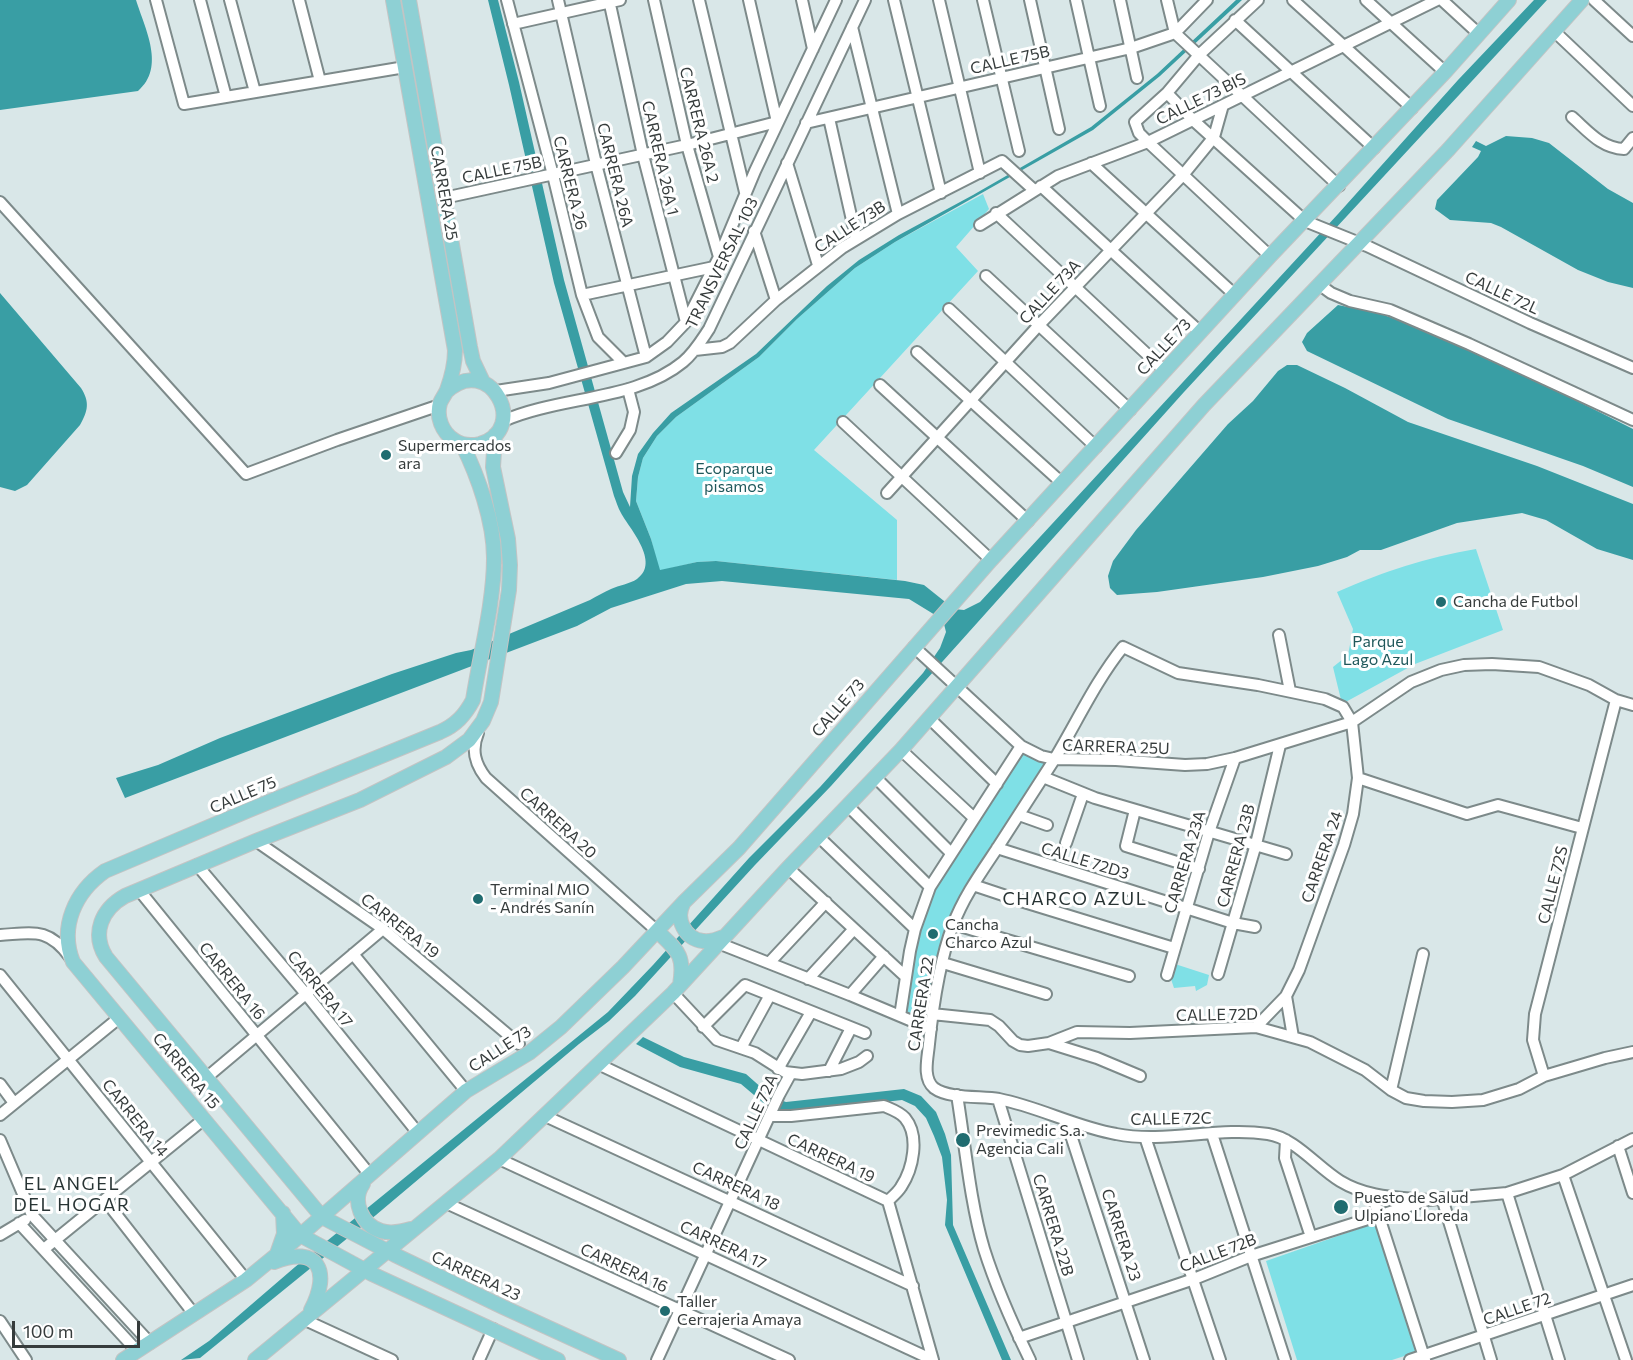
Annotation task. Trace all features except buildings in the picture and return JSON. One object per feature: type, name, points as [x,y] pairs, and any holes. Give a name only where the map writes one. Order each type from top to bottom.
[{"type":"main road","name":"CARRERA 25","points":[[393,0],[456,350],[446,392],[440,405]]},
{"type":"main road","name":"CARRERA 25","points":[[409,0],[470,347],[473,361],[483,382]]},
{"type":"main road","name":"CALLE 73","points":[[123,1360],[250,1276],[303,1237],[466,1091],[529,1053],[561,1027],[623,967],[662,935],[682,908],[919,651],[931,628],[992,560],[1270,256],[1310,223],[1339,186],[1509,0]]},
{"type":"main road","points":[[255,1360],[383,1249],[414,1228],[499,1159],[600,1065],[901,750],[954,684],[1204,405],[1320,285],[1353,240],[1455,142],[1582,0]]},
{"type":"main road","points":[[139,890],[360,800],[446,758],[469,740],[483,721],[491,702],[510,565],[508,539],[493,467],[495,435],[503,421],[503,405],[496,391],[483,382],[463,381],[446,392]]},
{"type":"main road","points":[[440,405],[439,417],[443,428],[451,438],[462,444],[480,444],[495,435]]},
{"type":"main road","name":"CALLE 75","points":[[69,920],[80,896],[91,882],[105,871],[451,727],[464,716],[473,700],[491,590],[494,557],[489,522],[477,476],[462,444]]},
{"type":"main road","name":"CARRERA 15","points":[[139,890],[116,901],[99,926],[99,942],[106,957],[325,1219]]},
{"type":"main road","points":[[682,908],[681,924],[693,938],[702,941],[718,940]]},
{"type":"main road","name":"CARRERA 15","points":[[69,920],[68,943],[74,962],[303,1237]]},
{"type":"main road","points":[[662,935],[680,957],[682,963],[678,983]]},
{"type":"main road","points":[[370,1175],[361,1187],[358,1202],[365,1219],[378,1230],[396,1232],[414,1228]]},
{"type":"main road","points":[[306,1198],[323,1203],[345,1197]]},
{"type":"main road","points":[[274,1259],[284,1234],[283,1213]]},
{"type":"main road","name":"CARRERA 23","points":[[325,1219],[503,1307],[619,1360]]},
{"type":"main road","points":[[303,1237],[360,1268],[558,1360]]},
{"type":"main road","points":[[274,1259],[299,1256],[310,1259],[316,1264],[322,1285],[309,1315]]},
{"type":"street","points":[[156,0],[184,104],[405,67]]},
{"type":"street","points":[[200,0],[226,97]]},
{"type":"street","points":[[230,0],[255,92]]},
{"type":"street","points":[[298,0],[320,81]]},
{"type":"street","name":"CARRERA 26","points":[[507,0],[582,295],[598,337],[624,363]]},
{"type":"street","name":"CARRERA 26A","points":[[558,0],[596,164],[645,357]]},
{"type":"street","name":"CARRERA 26A 2","points":[[654,0],[687,145],[717,262]]},
{"type":"street","points":[[699,0],[745,192]]},
{"type":"street","points":[[749,0],[777,122]]},
{"type":"street","points":[[802,0],[813,49]]},
{"type":"street","name":"TRANSVERSAL 103","points":[[496,391],[593,372],[645,357],[667,342],[686,322],[717,262],[745,192],[777,122],[837,0]]},
{"type":"street","name":"TRANSVERSAL 103","points":[[503,421],[521,413],[554,404],[628,389],[663,375],[684,362],[695,350],[709,329],[864,0]]},
{"type":"street","points":[[894,0],[940,193]]},
{"type":"street","points":[[939,0],[980,173]]},
{"type":"street","points":[[983,0],[1019,151]]},
{"type":"street","points":[[1030,0],[1059,129]]},
{"type":"street","points":[[1076,0],[1100,106]]},
{"type":"street","points":[[1120,0],[1137,78]]},
{"type":"street","points":[[1167,0],[1178,36],[1339,186]]},
{"type":"street","name":"CALLE 75B","points":[[806,123],[1178,36],[1207,0]]},
{"type":"street","points":[[1258,0],[1198,54],[1167,93],[1135,122],[1139,133],[1148,142],[1270,256]]},
{"type":"street","points":[[1293,0],[1412,108]]},
{"type":"street","points":[[1366,0],[1445,72]]},
{"type":"street","name":"CALLE 73 BIS","points":[[980,225],[1058,176],[1148,142],[1437,0]]},
{"type":"street","points":[[1442,0],[1479,34]]},
{"type":"street","points":[[1594,0],[1633,36]]},
{"type":"street","points":[[513,24],[613,1]]},
{"type":"street","name":"CARRERA 26A 1","points":[[613,1],[643,155],[686,322]]},
{"type":"street","points":[[1235,20],[1374,148]]},
{"type":"street","points":[[852,27],[898,214]]},
{"type":"street","points":[[1554,31],[1633,106]]},
{"type":"street","points":[[1167,93],[1193,120],[1310,223]]},
{"type":"street","name":"CALLE 73A","points":[[887,493],[1039,325],[1183,175],[1214,137],[1223,105]]},
{"type":"street","points":[[1572,117],[1602,143],[1614,149],[1623,149],[1633,138]]},
{"type":"street","points":[[829,118],[856,238]]},
{"type":"street","name":"CALLE 75B","points":[[444,198],[687,145],[777,122]]},
{"type":"street","name":"CALLE 73B","points":[[695,350],[722,347],[730,343],[776,300],[804,280],[818,265],[856,238],[1002,161],[1037,188]]},
{"type":"street","points":[[787,163],[818,265]]},
{"type":"street","points":[[1091,163],[1235,295]]},
{"type":"street","points":[[1037,188],[1111,250],[1200,333]]},
{"type":"street","points":[[0,202],[246,474],[440,405]]},
{"type":"street","points":[[996,213],[1165,371]]},
{"type":"street","name":"CALLE 72L","points":[[1310,223],[1353,240],[1530,323],[1633,368]]},
{"type":"street","points":[[754,231],[776,300]]},
{"type":"street","points":[[726,240],[727,247],[732,252],[739,253],[746,249]]},
{"type":"street","points":[[582,295],[717,262]]},
{"type":"street","points":[[986,276],[1130,410]]},
{"type":"street","points":[[1320,285],[1340,297],[1390,310],[1469,344],[1633,420]]},
{"type":"street","points":[[949,309],[1096,447]]},
{"type":"street","points":[[918,352],[970,402],[1062,483]]},
{"type":"street","points":[[880,385],[1028,521]]},
{"type":"street","points":[[616,453],[630,430],[634,412],[628,389]]},
{"type":"street","points":[[843,422],[992,560]]},
{"type":"street","points":[[1280,635],[1290,691],[1325,699],[1343,707],[1352,722]]},
{"type":"street","name":"CARRERA 22","points":[[957,1095],[935,1088],[928,1081],[927,1070],[932,1014],[953,924],[973,885],[1043,777],[1096,684],[1123,647],[1178,673],[1290,691]]},
{"type":"street","name":"CARRERA 25U","points":[[919,651],[1021,746],[1041,756],[1054,759],[1116,760],[1185,765],[1207,764],[1235,758],[1352,722],[1411,682],[1441,670],[1464,665],[1492,664],[1539,668],[1590,685],[1616,700],[1633,705]]},
{"type":"street","name":"CALLE 72S","points":[[1544,1076],[1533,1040],[1535,1014],[1616,700]]},
{"type":"street","points":[[929,718],[997,784]]},
{"type":"street","name":"CARRERA 20","points":[[483,721],[475,741],[474,754],[478,767],[486,778],[662,935]]},
{"type":"street","name":"CARRERA 24","points":[[1256,1027],[1286,996],[1299,970],[1344,844],[1353,814],[1358,778],[1352,722]]},
{"type":"street","name":"CARRERA 23B","points":[[1218,974],[1256,844],[1280,745]]},
{"type":"street","name":"CARRERA 22","points":[[900,1016],[915,928],[930,887],[950,852],[1021,746]]},
{"type":"street","points":[[901,750],[974,818]]},
{"type":"street","name":"CARRERA 23A","points":[[1167,975],[1209,832],[1235,758]]},
{"type":"street","points":[[875,777],[950,852]]},
{"type":"street","points":[[1043,777],[1083,794],[1286,854]]},
{"type":"street","points":[[1358,778],[1467,814],[1498,805],[1582,828]]},
{"type":"street","points":[[1066,843],[1083,794]]},
{"type":"street","points":[[848,806],[930,887]]},
{"type":"street","points":[[1135,810],[1126,846],[1198,869]]},
{"type":"street","points":[[1018,815],[1047,825]]},
{"type":"street","points":[[819,837],[915,928]]},
{"type":"street","name":"CARRERA 19","points":[[256,841],[383,929],[519,1044]]},
{"type":"street","name":"CALLE 72D3","points":[[997,848],[1233,923],[1255,927]]},
{"type":"street","name":"CARRERA 17","points":[[197,865],[306,994],[418,1133]]},
{"type":"street","points":[[788,868],[905,976]]},
{"type":"street","points":[[973,885],[1174,948]]},
{"type":"street","name":"CARRERA 16","points":[[139,890],[370,1175]]},
{"type":"street","points":[[769,963],[826,902]]},
{"type":"street","points":[[953,924],[1129,976]]},
{"type":"street","points":[[206,1078],[383,929]]},
{"type":"street","points":[[808,979],[854,929]]},
{"type":"street","points":[[0,935],[26,933],[49,936],[57,941],[74,962]]},
{"type":"street","points":[[718,940],[931,1029]]},
{"type":"street","points":[[353,954],[466,1091]]},
{"type":"street","points":[[1391,1090],[1424,954]]},
{"type":"street","points":[[850,995],[884,956]]},
{"type":"street","points":[[943,963],[1046,994]]},
{"type":"street","name":"CARRERA 14","points":[[0,975],[151,1162],[250,1276]]},
{"type":"street","points":[[678,983],[703,1027],[717,1040],[755,1053],[778,1069],[791,1073],[829,1071],[850,1066],[867,1056]]},
{"type":"street","points":[[703,1027],[745,986],[865,1033]]},
{"type":"street","points":[[741,1048],[770,995]]},
{"type":"street","points":[[1286,996],[1293,1037]]},
{"type":"street","points":[[778,1069],[811,1012]]},
{"type":"street","name":"CALLE 72D","points":[[932,1014],[990,1020],[1020,1045],[1050,1043],[1077,1032],[1130,1033],[1256,1027],[1310,1042],[1365,1070],[1391,1090],[1406,1098],[1424,1101],[1483,1100],[1519,1089],[1544,1076],[1633,1052]]},
{"type":"street","points":[[0,1115],[119,1018]]},
{"type":"street","points":[[829,1071],[851,1028]]},
{"type":"street","points":[[1050,1043],[1097,1058],[1140,1076]]},
{"type":"street","name":"CARRERA 19","points":[[600,1065],[888,1201]]},
{"type":"street","name":"CALLE 72A","points":[[657,1360],[791,1073]]},
{"type":"street","points":[[0,1084],[15,1103]]},
{"type":"street","points":[[957,1095],[984,1249],[1030,1360]]},
{"type":"street","name":"CALLE 72C","points":[[957,1095],[998,1099],[1116,1135],[1145,1137],[1267,1134],[1279,1136],[1325,1171],[1352,1188],[1372,1195]]},
{"type":"street","name":"CARRERA 22B","points":[[998,1099],[1078,1360]]},
{"type":"street","points":[[772,1114],[791,1116],[884,1106],[905,1118],[913,1143],[912,1164],[902,1187],[888,1201],[933,1360]]},
{"type":"street","name":"CARRERA 18","points":[[545,1116],[913,1286]]},
{"type":"street","points":[[44,1249],[204,1119]]},
{"type":"street","name":"CARRERA 23","points":[[1066,1120],[1144,1360]]},
{"type":"street","points":[[1212,1134],[1286,1360]]},
{"type":"street","points":[[1145,1137],[1220,1360]]},
{"type":"street","name":"CALLE 72B","points":[[1020,1338],[1194,1279],[1251,1256],[1428,1200],[1507,1193],[1563,1175],[1633,1139]]},
{"type":"street","points":[[0,1140],[32,1215],[150,1343]]},
{"type":"street","points":[[1286,1140],[1285,1158],[1311,1237]]},
{"type":"street","points":[[1618,1146],[1633,1193]]},
{"type":"street","name":"CARRERA 17","points":[[499,1159],[933,1360]]},
{"type":"street","points":[[1563,1175],[1626,1360]]},
{"type":"street","points":[[1507,1193],[1559,1360]]},
{"type":"street","points":[[1372,1195],[1424,1358]]},
{"type":"street","name":"CALLE 72B","points":[[1372,1195],[1428,1200]]},
{"type":"street","points":[[1442,1198],[1491,1360]]},
{"type":"street","points":[[105,1200],[194,1314]]},
{"type":"street","name":"CARRERA 16","points":[[446,1203],[789,1360]]},
{"type":"street","points":[[0,1235],[32,1215]]},
{"type":"street","points":[[19,1223],[137,1351]]},
{"type":"street","name":"CALLE 72","points":[[1410,1360],[1424,1358],[1633,1285]]},
{"type":"street","points":[[309,1315],[389,1360]]},
{"type":"street","points":[[0,1321],[26,1360]]},
{"type":"street","points":[[479,1360],[493,1329]]},
{"type":"green space","name":"Ecoparque pisamos","points":[[983,194],[989,209],[956,247],[978,271],[814,450],[897,520],[897,580],[716,561],[697,562],[659,571],[651,539],[636,501],[638,477],[643,458],[657,436],[676,417],[759,357],[797,319],[855,268],[895,242]]},
{"type":"green space","name":"Cancha de Futbol","points":[[1476,549],[1503,630],[1415,664],[1342,704],[1333,667],[1348,655],[1353,629],[1337,592],[1405,566]]},
{"type":"green space","points":[[1023,752],[1046,763],[968,882],[948,921],[937,961],[927,1020],[906,1013],[910,978],[920,930],[934,890]]},
{"type":"green space","points":[[1175,964],[1209,975],[1207,985],[1196,991],[1195,986],[1174,988],[1171,979]]},
{"type":"green space","points":[[1378,1222],[1420,1351],[1392,1360],[1297,1360],[1266,1261]]},
{"type":"shaded area","points":[[0,0],[136,0],[151,47],[151,71],[146,81],[138,91],[0,110]]},
{"type":"shaded area","points":[[488,0],[498,0],[564,280],[623,492],[630,507],[632,476],[638,454],[671,413],[756,354],[827,286],[859,260],[1091,127],[1157,74],[1236,0],[1242,0],[1160,76],[1093,130],[895,242],[855,268],[797,319],[759,357],[676,417],[657,436],[643,458],[638,477],[636,501],[660,570],[697,562],[716,561],[905,581],[924,585],[954,609],[964,610],[980,602],[1534,0],[1547,0],[1184,392],[831,786],[635,996],[609,1021],[376,1215],[200,1358],[181,1360],[209,1341],[295,1267],[608,1012],[749,858],[820,787],[923,673],[940,648],[946,632],[940,618],[909,599],[722,581],[686,584],[611,608],[577,626],[125,798],[116,778],[158,765],[220,738],[392,674],[471,650],[631,582],[644,572],[645,555],[614,496],[554,283]]},
{"type":"shaded area","points":[[1506,136],[1532,138],[1549,143],[1608,189],[1633,203],[1633,288],[1608,282],[1578,270],[1491,223],[1450,220],[1435,209],[1437,200],[1478,157],[1481,151],[1472,147],[1476,141],[1486,146]]},
{"type":"shaded area","points":[[0,293],[81,388],[87,402],[85,415],[80,425],[27,485],[15,491],[0,487]]},
{"type":"shaded area","points":[[1338,305],[1378,313],[1486,355],[1633,429],[1633,487],[1583,466],[1448,419],[1307,351],[1302,342],[1307,333]]},
{"type":"shaded area","points":[[1287,365],[1297,365],[1408,422],[1537,466],[1633,504],[1633,560],[1597,549],[1546,520],[1522,513],[1457,523],[1381,550],[1360,550],[1347,557],[1318,566],[1263,577],[1157,592],[1117,595],[1110,588],[1108,576],[1113,561],[1136,530],[1228,424],[1253,401],[1278,371]]},
{"type":"shaded area","points":[[643,1037],[684,1057],[746,1074],[772,1097],[786,1102],[904,1089],[921,1096],[936,1112],[951,1155],[953,1225],[1011,1360],[1002,1360],[945,1225],[947,1200],[942,1157],[926,1118],[915,1106],[902,1100],[784,1113],[767,1106],[741,1084],[680,1067],[636,1044]]},
{"type":"place","name":"Supermercados ara","points":[[386,455]]},
{"type":"place","name":"Cancha de Futbol","points":[[1441,602]]},
{"type":"place","name":"Terminal MIO - Andrés Sanín","points":[[478,899]]},
{"type":"place","name":"Cancha Charco Azul","points":[[933,934]]},
{"type":"place","name":"Previmedic S.a. Agencia Cali","points":[[963,1140]]},
{"type":"place","name":"Puesto de Salud Ulpiano Lloreda","points":[[1341,1207]]},
{"type":"place","name":"Taller Cerrajeria Amaya","points":[[665,1311]]},
{"type":"district","name":"CHARCO AZUL","points":[[1075,899]]},
{"type":"district","name":"EL ANGEL DEL HOGAR","points":[[72,1194]]},
{"type":"park label","name":"Parque Lago Azul","points":[[1378,651]]}]
